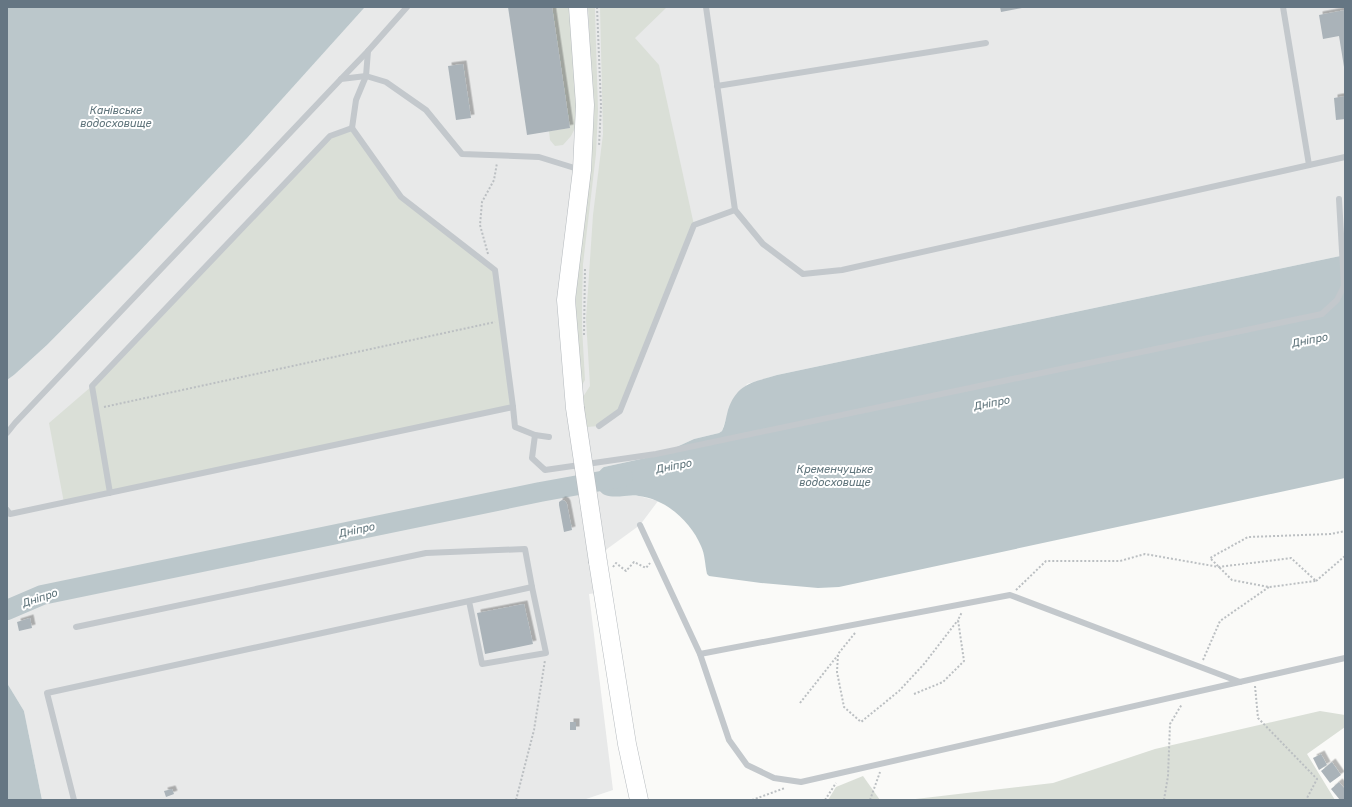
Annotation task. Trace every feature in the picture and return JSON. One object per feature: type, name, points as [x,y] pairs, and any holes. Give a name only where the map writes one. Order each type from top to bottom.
[{"type":"main road","points":[[578,7],[585,105],[582,170],[566,300],[575,408],[604,566],[627,744],[639,800]]},
{"type":"lane","points":[[7,433],[14,422],[341,79],[407,7]]},
{"type":"lane","points":[[706,7],[735,210],[763,244],[803,274],[842,270],[1345,157]]},
{"type":"lane","points":[[1283,7],[1309,165]]},
{"type":"lane","points":[[717,86],[986,43]]},
{"type":"lane","points":[[368,50],[366,76],[356,100],[352,128],[401,197],[495,270],[515,427],[535,435],[549,437]]},
{"type":"lane","points":[[341,79],[366,76],[386,82],[426,110],[462,154],[539,157],[582,170]]},
{"type":"lane","points":[[110,493],[92,386],[330,136],[352,128]]},
{"type":"lane","points":[[535,435],[532,458],[545,470],[656,454],[1322,314],[1337,300],[1344,286],[1339,199]]},
{"type":"lane","points":[[599,426],[620,411],[694,225],[735,210]]},
{"type":"lane","points":[[7,510],[10,514],[513,407]]},
{"type":"lane","points":[[7,422],[14,422]]},
{"type":"lane","points":[[640,525],[654,558],[700,654],[729,740],[747,765],[774,778],[801,782],[1345,658]]},
{"type":"lane","points":[[76,627],[426,553],[524,550],[546,653],[482,664],[469,601]]},
{"type":"lane","points":[[74,800],[47,693],[532,587]]},
{"type":"lane","points":[[700,654],[1010,595],[1240,682]]},
{"type":"path","points":[[495,270],[488,253],[480,225],[482,202],[494,180],[498,156]]},
{"type":"path","points":[[96,409],[502,320]]},
{"type":"path","points":[[1345,531],[1331,534],[1248,538],[1210,558],[1232,580],[1269,587],[1316,581],[1345,556]]},
{"type":"path","points":[[1010,595],[1046,561],[1120,561],[1145,554],[1219,567],[1291,558],[1316,581]]},
{"type":"path","points":[[604,566],[616,563],[626,571],[634,562],[646,568],[654,558]]},
{"type":"path","points":[[1200,667],[1220,620],[1269,587]]},
{"type":"path","points":[[838,654],[837,672],[844,707],[861,722],[899,690],[924,664],[958,620],[966,604]]},
{"type":"path","points":[[914,694],[943,682],[964,662],[958,620]]},
{"type":"path","points":[[800,703],[862,623]]},
{"type":"path","points":[[516,800],[534,730],[546,653]]},
{"type":"path","points":[[1254,679],[1258,718],[1317,779],[1306,800]]},
{"type":"path","points":[[1164,800],[1168,776],[1170,724],[1187,694]]},
{"type":"path","points":[[870,800],[883,764]]},
{"type":"path","points":[[825,800],[840,773]]},
{"type":"path","points":[[752,800],[801,782]]},
{"type":"shaded area","points":[[365,7],[1345,7],[1345,255],[777,375],[747,384],[726,419],[722,431],[719,433],[694,439],[659,455],[604,467],[611,496],[639,496],[658,501],[640,525],[607,549],[598,562],[603,592],[589,594],[613,790],[583,800],[42,800],[24,711],[7,683],[7,380],[47,345],[137,254],[248,137]]},
{"type":"shaded area","points":[[552,7],[570,7],[577,124],[571,136],[563,145],[555,146],[550,140],[549,131],[570,128]]},
{"type":"shaded area","points":[[588,7],[595,7],[598,110],[596,154],[583,264],[582,327],[585,380],[582,385],[576,343],[576,297],[577,261],[591,68]]},
{"type":"shaded area","points":[[600,7],[667,7],[635,38],[659,65],[694,225],[620,411],[599,426],[587,427],[583,397],[590,386],[586,319],[593,215],[603,134]]},
{"type":"shaded area","points":[[352,128],[401,197],[495,270],[513,407],[64,503],[49,423],[92,386],[330,136]]},
{"type":"shaded area","points":[[1320,711],[1345,715],[1345,727],[1307,754],[1335,800],[907,800],[1053,783],[1155,749]]},
{"type":"shaded area","points":[[863,776],[880,800],[828,800],[836,787]]},
{"type":"water","name":"Канівське водосховище","points":[[7,7],[365,7],[248,137],[137,254],[47,345],[7,380]]},
{"type":"water","name":"Кременчуцьке водосховище","points":[[1345,255],[1345,478],[839,587],[818,588],[761,583],[709,576],[707,574],[704,556],[697,537],[684,520],[676,513],[659,502],[649,498],[635,496],[613,497],[605,495],[601,493],[597,486],[598,473],[604,467],[659,455],[694,439],[719,433],[723,429],[728,410],[736,394],[747,385],[754,382],[777,375]]},
{"type":"water","points":[[7,683],[24,711],[42,800],[7,800]]},
{"type":"building","points":[[508,7],[552,7],[570,128],[527,135]]},
{"type":"building","points":[[1000,7],[1022,7],[1022,8],[1001,12]]},
{"type":"building","points":[[1345,10],[1344,67],[1339,36],[1323,39],[1319,15]]},
{"type":"building","points":[[463,64],[471,118],[456,120],[448,66]]},
{"type":"building","points":[[1345,96],[1345,119],[1336,120],[1334,98]]},
{"type":"building","points":[[562,500],[567,504],[572,530],[564,532],[559,505],[559,502]]},
{"type":"building","points":[[524,604],[533,644],[485,654],[477,613]]},
{"type":"building","points":[[30,618],[32,628],[19,631],[17,622]]},
{"type":"building","points":[[570,722],[576,722],[576,730],[570,730]]},
{"type":"building","points":[[1321,754],[1327,765],[1319,770],[1313,758]]},
{"type":"building","points":[[1332,762],[1341,775],[1330,783],[1321,771]]},
{"type":"building","points":[[1339,782],[1345,789],[1345,800],[1340,800],[1331,789]]},
{"type":"building","points":[[172,789],[174,794],[166,797],[164,791]]},
{"type":"waterway","name":"Дніпро","points":[[7,610],[42,595],[540,492],[623,477]]}]
